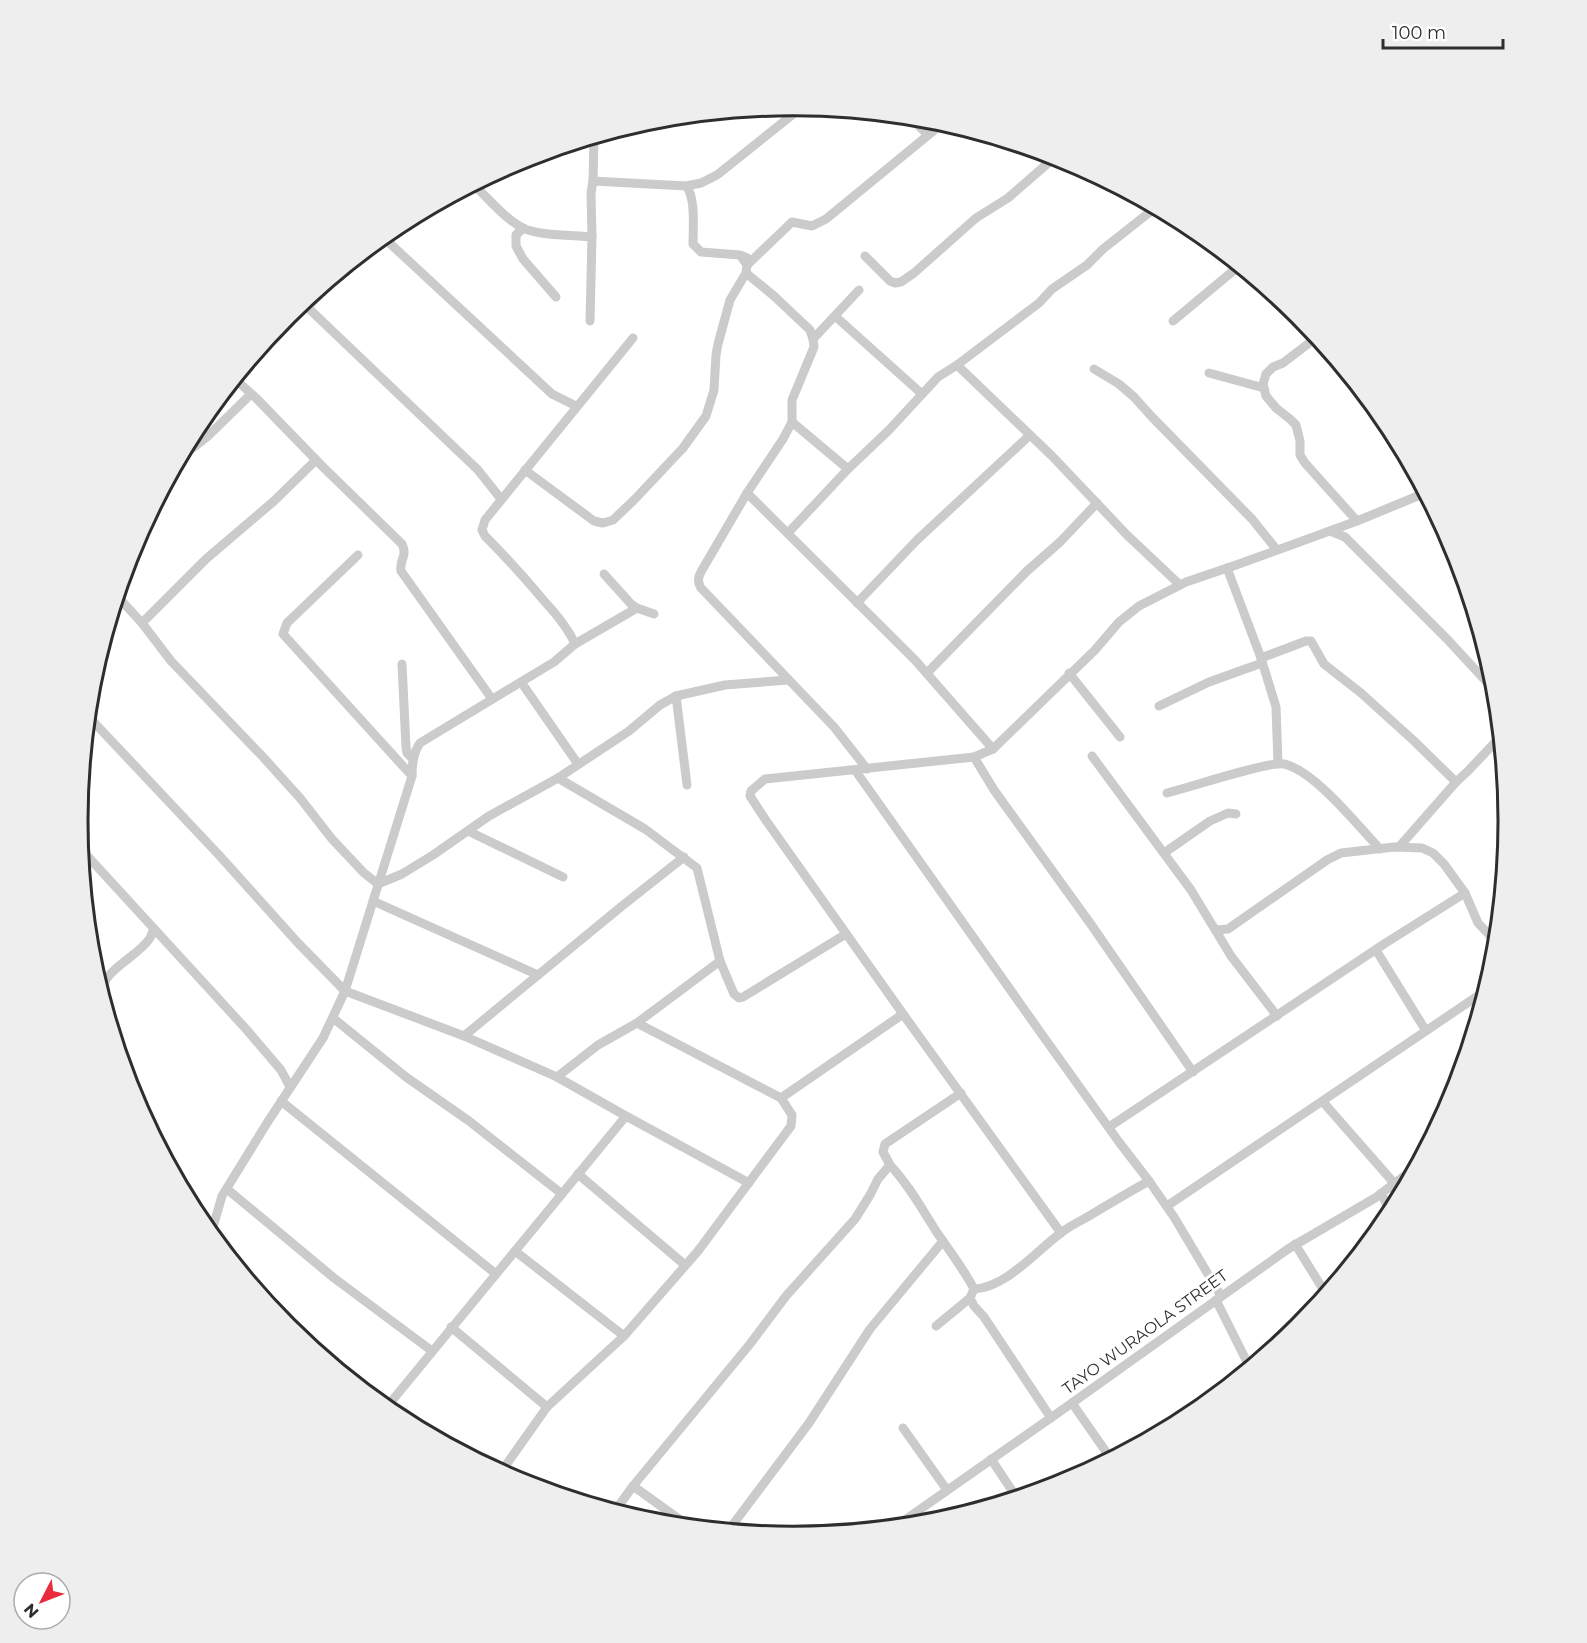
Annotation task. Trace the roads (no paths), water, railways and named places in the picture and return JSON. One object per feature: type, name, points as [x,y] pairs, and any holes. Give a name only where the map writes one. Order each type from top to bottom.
[{"type":"street","points":[[593,181],[686,186],[701,183],[717,175],[791,116]]},
{"type":"street","points":[[921,128],[928,135]]},
{"type":"street","points":[[525,470],[594,521],[603,523],[613,520],[683,448],[706,416],[714,390],[717,344],[730,300],[747,264],[792,222],[812,226],[826,219],[933,131]]},
{"type":"street","points":[[590,321],[594,146]]},
{"type":"street","points":[[865,256],[890,281],[901,282],[976,218],[1008,198],[1047,164]]},
{"type":"street","points":[[686,186],[692,202],[693,244],[696,249],[701,252],[740,255],[774,296],[810,330],[814,347],[792,400],[792,422],[702,570],[698,577],[699,583],[701,588],[834,728],[867,769]]},
{"type":"street","points":[[480,190],[513,222],[523,228],[534,232],[592,237]]},
{"type":"street","points":[[788,533],[938,377],[1039,303],[1052,289],[1087,266],[1103,249],[1149,213]]},
{"type":"street","points":[[523,228],[516,235],[516,246],[523,259],[556,297]]},
{"type":"street","points":[[390,243],[552,393],[576,406]]},
{"type":"street","points":[[1173,321],[1233,271]]},
{"type":"street","points":[[813,339],[859,290]]},
{"type":"street","points":[[310,309],[478,470],[501,499]]},
{"type":"street","points":[[836,316],[922,394]]},
{"type":"street","points":[[575,644],[564,623],[482,530],[485,520],[501,499],[633,338]]},
{"type":"street","points":[[1310,342],[1266,374],[1263,384],[1266,396],[1296,425],[1300,441],[1300,455],[1305,463],[1357,521]]},
{"type":"street","points":[[957,365],[1180,585]]},
{"type":"street","points":[[1094,369],[1119,384],[1134,397],[1252,519],[1277,550]]},
{"type":"street","points":[[1209,373],[1264,388]]},
{"type":"street","points":[[240,384],[402,544],[405,553],[400,567],[401,571],[492,699]]},
{"type":"street","points":[[200,442],[251,394]]},
{"type":"street","points":[[792,422],[848,469]]},
{"type":"street","points":[[857,603],[917,540],[1030,435]]},
{"type":"street","points":[[142,623],[206,559],[274,501],[316,460]]},
{"type":"street","points":[[747,493],[927,673],[993,749]]},
{"type":"street","points":[[1061,1233],[846,934],[750,796],[751,791],[765,778],[974,758],[993,749],[1095,650],[1119,622],[1139,606],[1180,585],[1357,521],[1418,496]]},
{"type":"street","points":[[927,673],[1097,503]]},
{"type":"street","points":[[1345,537],[1347,524]]},
{"type":"street","points":[[1330,531],[1345,537],[1484,679]]},
{"type":"street","points":[[358,555],[287,623],[283,634],[412,776]]},
{"type":"street","points":[[1227,568],[1262,660],[1276,707],[1278,764]]},
{"type":"street","points":[[604,574],[630,604],[654,614]]},
{"type":"street","points":[[124,603],[171,661],[285,781],[332,839],[364,873],[378,884]]},
{"type":"street","points":[[214,1223],[222,1196],[323,1038],[345,991],[412,776],[413,759],[420,742],[554,662],[575,644],[637,608]]},
{"type":"street","points":[[1159,706],[1306,641],[1311,642],[1324,664],[1361,693],[1456,782]]},
{"type":"street","points":[[402,664],[406,747],[407,753],[413,759]]},
{"type":"street","points":[[1069,673],[1120,737]]},
{"type":"street","points":[[378,884],[402,874],[489,816],[558,778],[676,696],[725,685],[788,680]]},
{"type":"street","points":[[521,682],[578,764]]},
{"type":"street","points":[[676,696],[687,785]]},
{"type":"street","points":[[96,724],[345,991],[464,1036],[557,1077],[749,1183]]},
{"type":"street","points":[[1399,847],[1456,782],[1494,744]]},
{"type":"street","points":[[1092,756],[1191,890],[1231,956],[1276,1016]]},
{"type":"street","points":[[974,758],[994,790],[1193,1072]]},
{"type":"street","points":[[1167,793],[1234,773],[1278,764],[1296,769],[1308,776],[1380,849]]},
{"type":"street","points":[[855,770],[966,929],[1167,1206],[1219,1298],[1247,1361]]},
{"type":"street","points":[[558,778],[645,829],[698,868],[720,961],[734,994],[738,998],[846,934]]},
{"type":"street","points":[[1164,853],[1210,821],[1227,813],[1236,814]]},
{"type":"street","points":[[468,831],[563,877]]},
{"type":"street","points":[[1222,941],[1228,929],[1327,860],[1341,853],[1399,847],[1422,848],[1444,864],[1465,893],[1478,923],[1489,934]]},
{"type":"street","points":[[464,1036],[684,857]]},
{"type":"street","points":[[90,858],[281,1070],[290,1088]]},
{"type":"street","points":[[1109,1127],[1465,893]]},
{"type":"street","points":[[373,901],[538,975]]},
{"type":"street","points":[[107,978],[150,939],[154,929]]},
{"type":"street","points":[[1216,930],[1228,929]]},
{"type":"street","points":[[150,939],[163,939]]},
{"type":"street","points":[[1376,950],[1426,1031]]},
{"type":"street","points":[[557,1077],[598,1045],[637,1023],[720,961]]},
{"type":"street","points":[[1167,1206],[1476,997]]},
{"type":"street","points":[[781,1098],[903,1014]]},
{"type":"street","points":[[333,1017],[406,1077],[469,1121],[562,1194]]},
{"type":"street","points":[[506,1465],[547,1407],[624,1336],[698,1251],[791,1126],[792,1115],[781,1098],[637,1023]]},
{"type":"street","points":[[281,1070],[299,1074]]},
{"type":"street","points":[[961,1093],[885,1143],[883,1152],[964,1269],[972,1293],[1050,1418]]},
{"type":"street","points":[[281,1101],[496,1274]]},
{"type":"street","points":[[1323,1102],[1394,1183]]},
{"type":"street","points":[[392,1401],[626,1116]]},
{"type":"street","points":[[620,1504],[750,1344],[786,1296],[855,1219],[878,1179],[890,1165]]},
{"type":"street","points":[[578,1174],[685,1265]]},
{"type":"street","name":"TAYO WURAOLA STREET","points":[[918,1515],[947,1490],[1295,1244],[1381,1193],[1402,1177]]},
{"type":"street","points":[[936,1326],[972,1293],[997,1283],[1034,1257],[1061,1233],[1149,1181]]},
{"type":"street","points":[[227,1189],[334,1278],[432,1351]]},
{"type":"street","points":[[1381,1193],[1386,1203]]},
{"type":"street","points":[[734,1524],[809,1423],[870,1329],[943,1241]]},
{"type":"street","points":[[1295,1244],[1322,1288]]},
{"type":"street","points":[[515,1251],[624,1336]]},
{"type":"street","points":[[451,1327],[547,1407]]},
{"type":"street","points":[[1072,1403],[1107,1453]]},
{"type":"street","points":[[903,1428],[947,1490]]},
{"type":"street","points":[[991,1459],[1012,1491]]},
{"type":"street","points":[[633,1485],[675,1516]]}]
